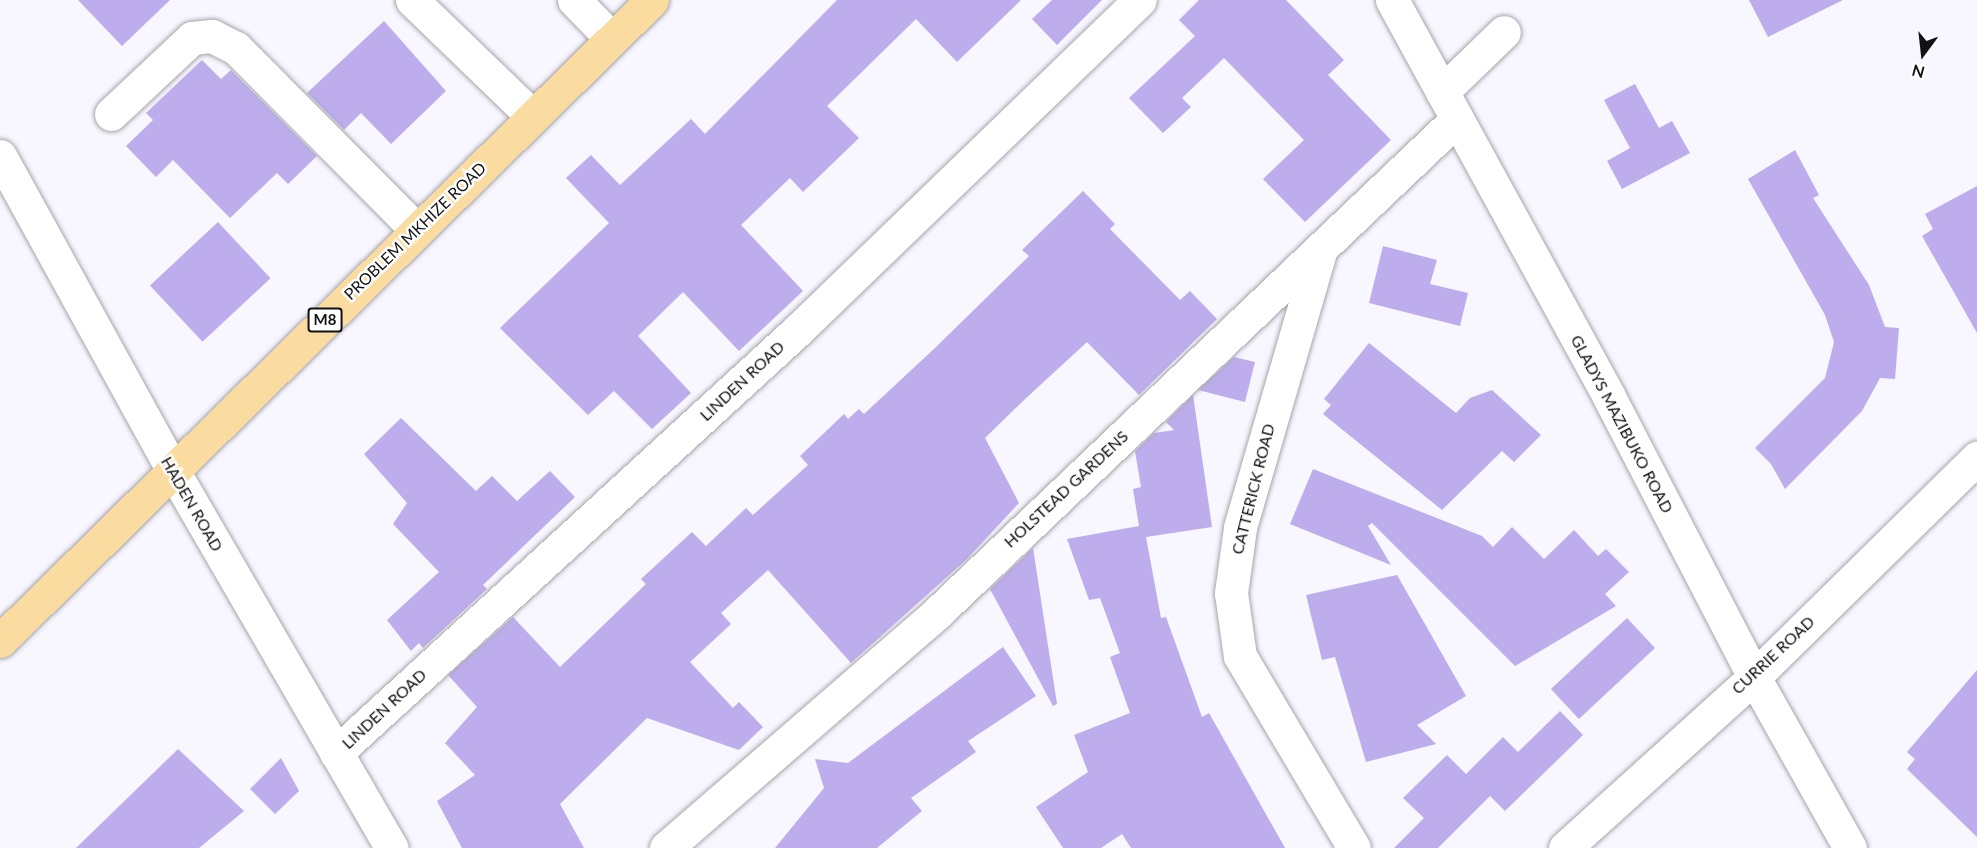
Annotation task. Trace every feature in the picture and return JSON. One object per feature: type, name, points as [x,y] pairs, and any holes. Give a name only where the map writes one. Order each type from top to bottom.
[{"type":"main road","name":"PROBLEM MKHIZE ROAD","points":[[0,640],[652,0]]},
{"type":"street","points":[[412,0],[533,117]]},
{"type":"street","points":[[574,0],[612,39]]},
{"type":"street","name":"LINDEN ROAD","points":[[336,753],[798,330],[1140,0]]},
{"type":"street","name":"GLADYS MAZIBUKO ROAD","points":[[1392,0],[1609,396],[1754,677],[1850,848]]},
{"type":"street","name":"HOLSTEAD GARDENS","points":[[666,848],[937,613],[1321,249],[1450,105],[1504,32]]},
{"type":"street","points":[[111,114],[192,38],[212,36],[236,48],[417,231]]},
{"type":"street","name":"HADEN ROAD","points":[[0,156],[172,469],[389,847]]},
{"type":"street","name":"CATTERICK ROAD","points":[[1321,249],[1240,528],[1230,593],[1240,656],[1354,848]]},
{"type":"street","name":"CURRIE ROAD","points":[[1565,848],[1754,677],[1977,458]]},
{"type":"building","points":[[78,0],[170,0],[122,46]]},
{"type":"building","points":[[837,0],[1021,0],[957,62],[916,19],[827,106],[859,138],[803,192],[790,178],[741,225],[803,291],[739,351],[683,292],[638,336],[691,393],[652,429],[614,391],[588,415],[500,328],[609,223],[566,178],[591,155],[620,185],[691,119],[705,134]]},
{"type":"building","points":[[1052,0],[1102,0],[1057,45],[1032,19]]},
{"type":"building","points":[[1199,0],[1286,0],[1344,60],[1328,75],[1391,140],[1305,222],[1263,179],[1304,140],[1224,58],[1182,98],[1191,107],[1163,133],[1129,98],[1195,36],[1179,20]]},
{"type":"building","points":[[1749,0],[1843,0],[1768,37]]},
{"type":"building","points":[[384,21],[446,91],[391,144],[361,113],[344,130],[307,93]]},
{"type":"building","points":[[202,60],[221,79],[231,70],[317,156],[288,184],[277,173],[230,218],[173,160],[156,177],[126,146],[153,120],[146,113]]},
{"type":"building","points":[[1635,84],[1659,128],[1672,121],[1690,153],[1622,189],[1607,161],[1630,148],[1604,100]]},
{"type":"building","points":[[1795,150],[1819,195],[1813,198],[1869,285],[1885,327],[1899,328],[1895,379],[1880,378],[1862,411],[1785,489],[1771,464],[1755,448],[1825,378],[1834,342],[1825,315],[1748,179]]},
{"type":"building","points":[[1977,186],[1977,333],[1922,236],[1933,229],[1925,214]]},
{"type":"building","points":[[1083,191],[1115,224],[1110,229],[1180,300],[1190,291],[1217,319],[1139,395],[1087,342],[1023,401],[985,438],[1019,503],[967,559],[851,663],[768,570],[721,613],[731,624],[690,662],[733,708],[739,702],[763,727],[739,750],[647,718],[560,804],[584,848],[462,848],[437,801],[475,775],[445,743],[477,707],[448,675],[513,617],[560,667],[646,584],[641,579],[692,532],[706,546],[746,508],[753,515],[808,465],[800,456],[844,414],[848,419],[859,409],[864,414],[935,348],[1029,256],[1022,250]]},
{"type":"building","points":[[218,222],[271,278],[202,342],[150,285]]},
{"type":"building","points":[[1383,246],[1437,260],[1430,284],[1468,293],[1460,326],[1369,303]]},
{"type":"building","points":[[1369,343],[1456,413],[1470,398],[1492,390],[1541,435],[1514,462],[1502,451],[1442,510],[1323,414],[1331,405],[1324,399]]},
{"type":"building","points":[[1234,357],[1255,362],[1245,402],[1198,390]]},
{"type":"building","points":[[1193,395],[1212,527],[1146,537],[1161,618],[1166,617],[1202,717],[1209,713],[1285,848],[1131,848],[1122,834],[1101,848],[1063,848],[1036,807],[1088,772],[1074,735],[1130,713],[1110,657],[1120,653],[1100,598],[1089,600],[1067,539],[1139,526],[1133,489],[1141,487],[1135,451],[1154,433],[1174,430],[1166,422]]},
{"type":"building","points":[[401,418],[476,491],[492,476],[517,501],[550,471],[575,497],[483,585],[487,589],[423,648],[419,643],[411,651],[387,620],[439,572],[393,524],[407,503],[364,454]]},
{"type":"building","points":[[1313,469],[1482,536],[1493,547],[1512,527],[1544,559],[1574,530],[1598,556],[1606,549],[1629,572],[1605,594],[1616,606],[1515,666],[1372,523],[1368,526],[1391,565],[1290,524]]},
{"type":"building","points":[[1033,548],[1057,704],[1053,706],[990,589]]},
{"type":"building","points":[[1397,575],[1466,696],[1417,725],[1436,744],[1366,762],[1335,657],[1322,660],[1306,595]]},
{"type":"building","points":[[1627,618],[1655,648],[1579,719],[1551,689]]},
{"type":"building","points":[[1003,647],[1036,696],[968,741],[976,752],[911,798],[922,811],[877,848],[775,848],[824,788],[815,759],[848,763]]},
{"type":"building","points":[[1977,670],[1977,837],[1907,769],[1915,759],[1907,752]]},
{"type":"building","points":[[1560,711],[1583,735],[1505,811],[1490,796],[1438,848],[1394,848],[1424,818],[1403,798],[1447,755],[1466,774],[1503,737],[1518,752]]},
{"type":"building","points":[[178,749],[244,811],[199,848],[76,848]]},
{"type":"building","points":[[281,758],[299,791],[275,814],[250,789]]}]
